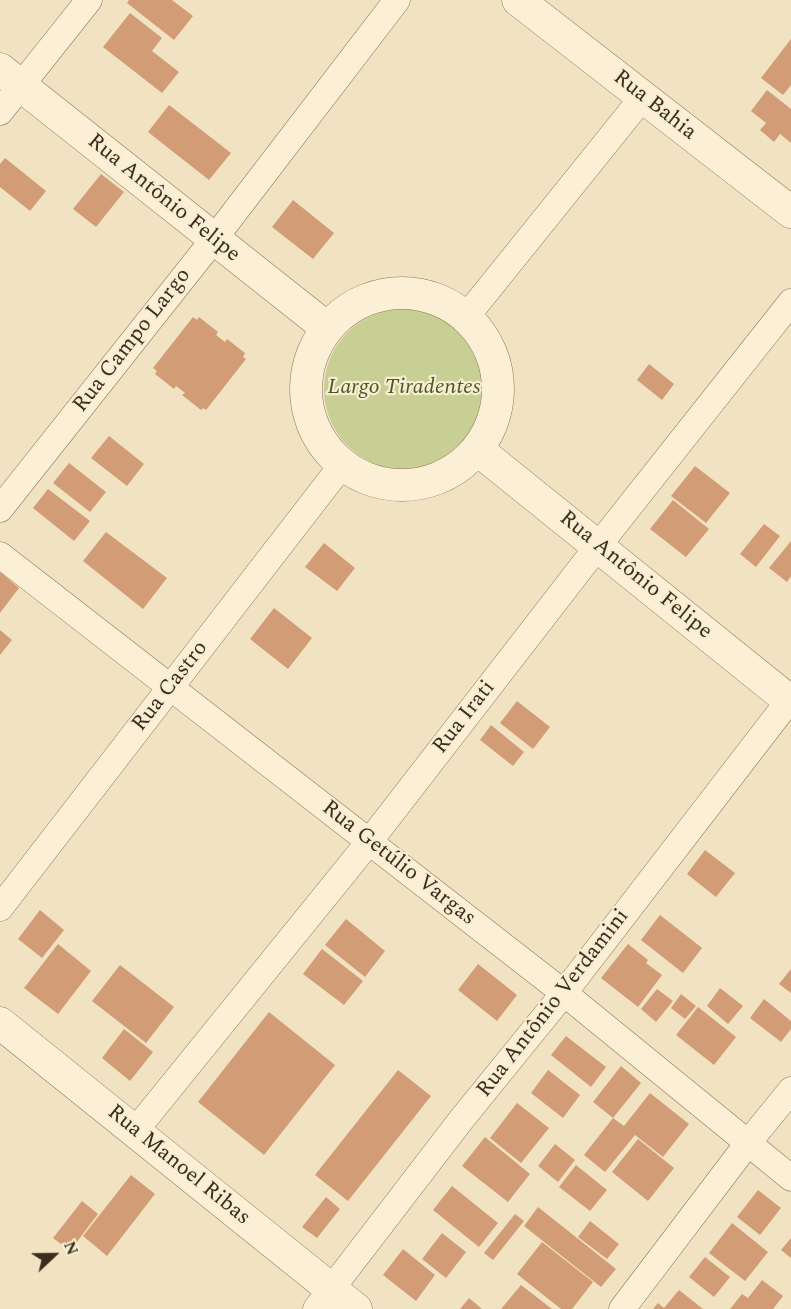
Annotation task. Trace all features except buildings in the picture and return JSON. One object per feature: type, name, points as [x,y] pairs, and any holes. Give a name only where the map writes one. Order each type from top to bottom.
[{"type":"street","points":[[0,112],[10,77],[89,0]]},
{"type":"street","name":"Rua Campo Largo","points":[[0,509],[214,239],[397,0]]},
{"type":"street","name":"Rua Bahia","points":[[518,0],[791,212]]},
{"type":"street","name":"Rua Antônio Felipe","points":[[10,77],[327,328]]},
{"type":"street","points":[[466,316],[643,97]]},
{"type":"street","points":[[409,292],[440,300],[466,316],[485,339],[496,366],[499,396],[493,425],[478,450],[456,471],[428,483],[398,486],[369,480],[342,465],[322,443],[309,415],[306,385],[312,355],[327,328],[350,307],[378,295],[409,292]]},
{"type":"street","name":"Rua Irati","points":[[135,1131],[369,842],[598,546],[791,302]]},
{"type":"street","name":"Rua Antônio Felipe","points":[[478,450],[790,700]]},
{"type":"street","name":"Rua Castro","points":[[0,908],[342,465]]},
{"type":"street","name":"Rua Getúlio Vargas","points":[[0,555],[564,993],[791,1178]]},
{"type":"street","name":"Rua Antônio Verdamini","points":[[335,1303],[461,1120],[564,993],[790,700]]},
{"type":"street","name":"Rua Manoel Ribas","points":[[0,1023],[135,1131],[335,1303]]},
{"type":"street","points":[[622,1309],[791,1090]]},
{"type":"green space","name":"Largo Tiradentes","points":[[404,309],[435,315],[460,333],[478,358],[484,389],[478,420],[460,445],[435,463],[404,469],[373,463],[348,445],[330,420],[324,389],[330,358],[348,333],[373,315]]}]
